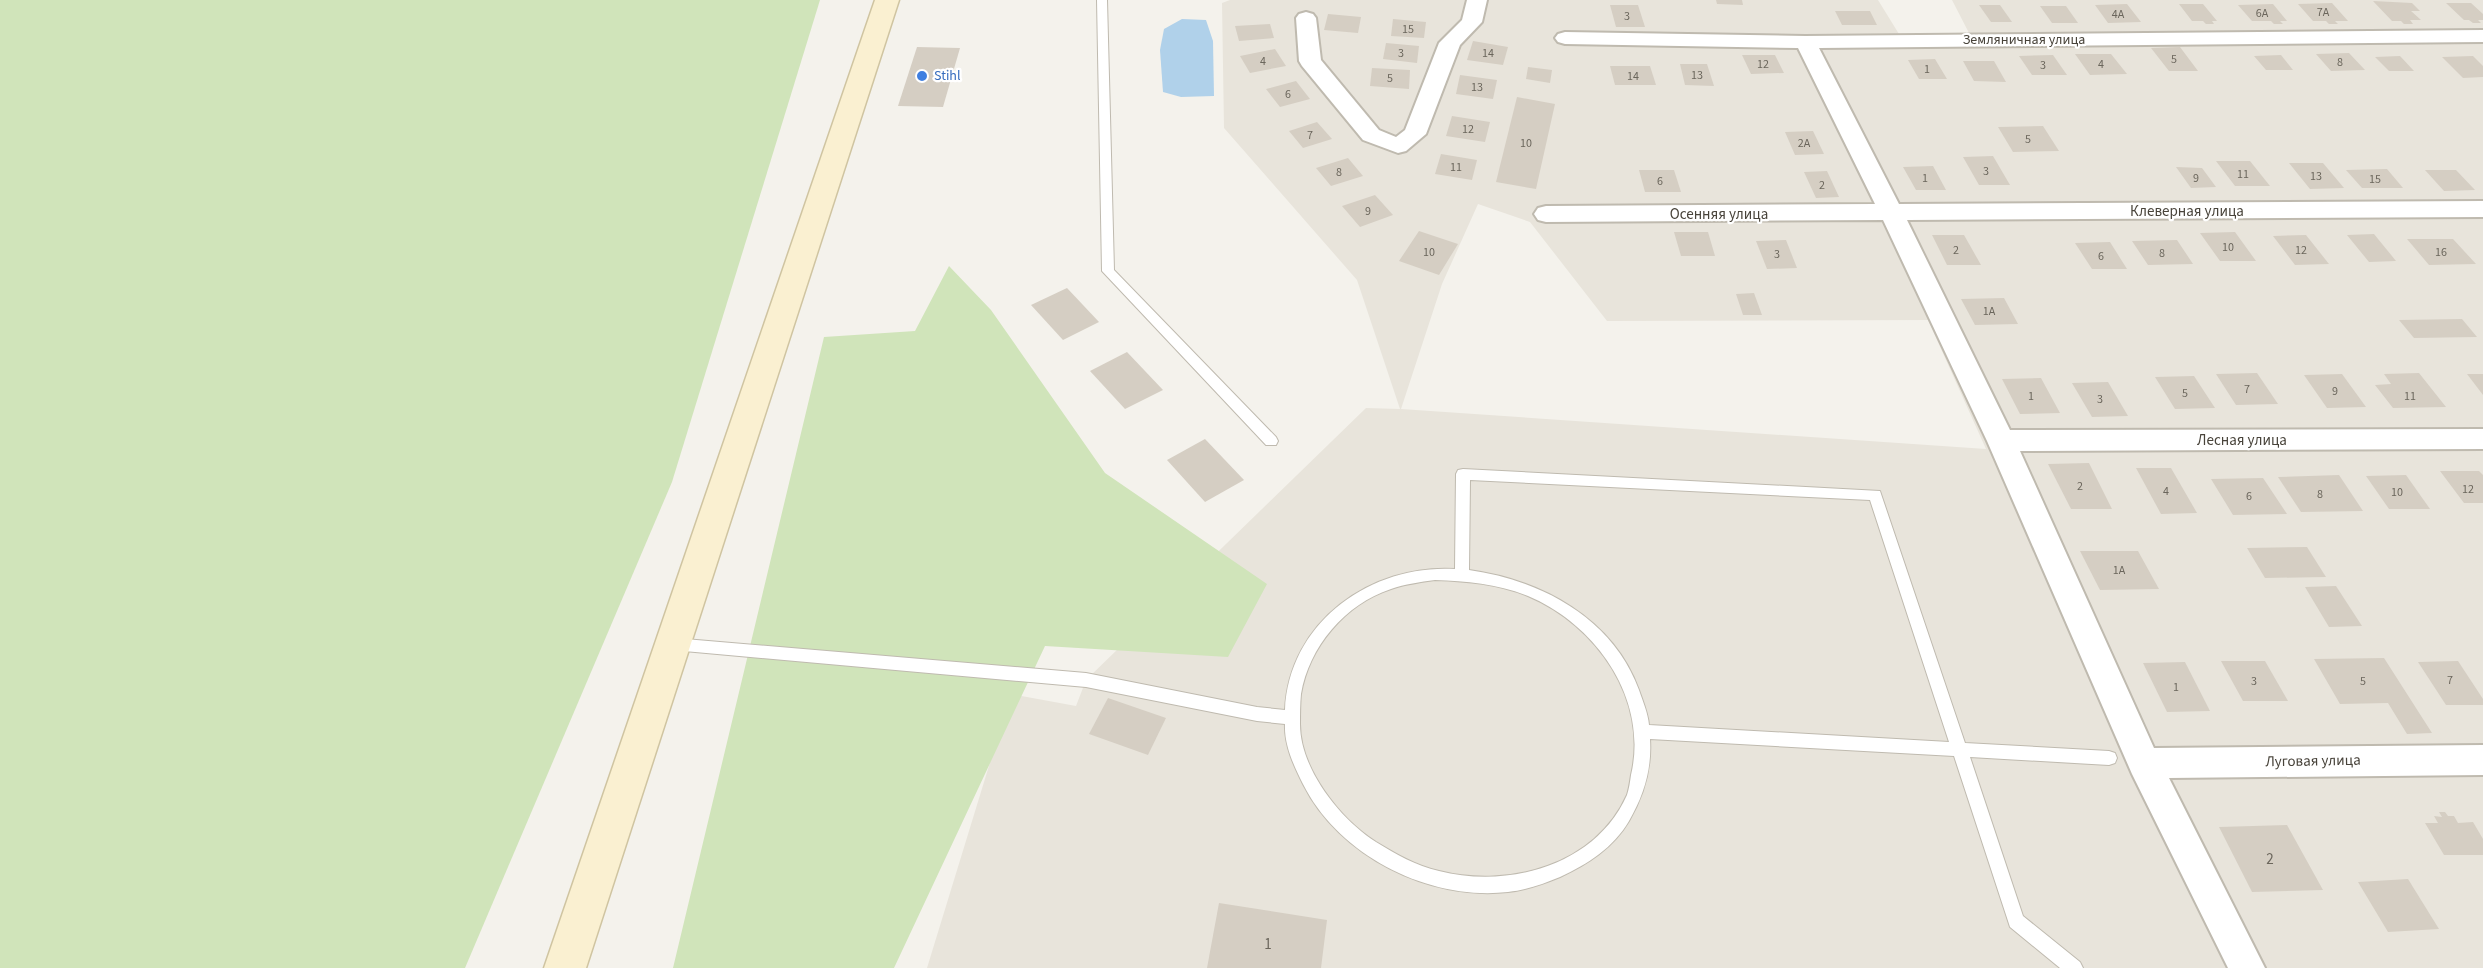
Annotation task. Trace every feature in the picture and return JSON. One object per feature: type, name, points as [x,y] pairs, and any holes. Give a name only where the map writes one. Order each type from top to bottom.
[{"type":"street","points":[[566,968],[887,0]]},
{"type":"street","points":[[1306,18],[1310,61],[1371,135],[1398,146],[1415,134],[1450,43],[1472,22],[1477,0]]},
{"type":"street","name":"Земляничная улица","points":[[1564,38],[1804,42],[2483,36]]},
{"type":"street","points":[[1804,42],[1892,214],[2001,441],[2144,763],[2247,968]]},
{"type":"street","name":"Клеверная улица","points":[[1892,214],[2483,209]]},
{"type":"street","name":"Осенняя улица","points":[[1546,214],[1892,214]]},
{"type":"street","name":"Лесная улица","points":[[2001,441],[2483,439]]},
{"type":"street","name":"Луговая улица","points":[[2144,763],[2483,760]]},
{"type":"lane","points":[[1102,0],[1108,271],[1271,441]]},
{"type":"lane","points":[[1462,574],[1463,474],[1875,495],[2016,921],[2074,968]]},
{"type":"lane","points":[[1435,574],[1462,574],[1489,578],[1541,595],[1565,609],[1587,626],[1606,645],[1622,667],[1634,690],[1642,716],[1644,767],[1637,792],[1625,816],[1609,837],[1588,855],[1563,869],[1534,879],[1504,884],[1473,885],[1441,880],[1411,871],[1382,857],[1356,839],[1334,818],[1317,795],[1303,770],[1298,753],[1292,718],[1293,693],[1303,662],[1324,628],[1341,610],[1384,585],[1435,574]]},
{"type":"lane","points":[[673,644],[1086,680],[1257,714],[1292,718]]},
{"type":"lane","points":[[1644,732],[2109,758]]},
{"type":"shaded area","points":[[1230,0],[1878,0],[1899,34],[1969,33],[1952,0],[2483,0],[2483,968],[927,968],[1011,694],[1076,706],[1086,680],[1366,408],[1400,409],[1357,280],[1224,128],[1222,3]],"holes":[[[1478,204],[1530,222],[1607,321],[1928,320],[1986,449],[1401,409],[1442,284]]]},
{"type":"green space","points":[[0,0],[820,0],[672,482],[465,968],[0,968]]},
{"type":"green space","points":[[949,266],[991,310],[1105,473],[1267,584],[1228,657],[1045,646],[894,968],[673,968],[824,337],[915,331]]},
{"type":"water","points":[[1182,19],[1206,20],[1213,41],[1214,96],[1181,97],[1163,92],[1160,50],[1164,29]]},
{"type":"building","points":[[1716,0],[1742,0],[1743,5],[1717,4]]},
{"type":"building","points":[[2373,1],[2412,3],[2420,11],[2411,11],[2421,20],[2410,20],[2413,24],[2392,21]]},
{"type":"building","points":[[2332,3],[2348,21],[2335,21],[2338,24],[2329,24],[2326,21],[2313,21],[2298,4]]},
{"type":"building","points":[[2446,3],[2471,3],[2483,14],[2483,20],[2478,20],[2481,23],[2473,23],[2464,20]]},
{"type":"building","points":[[2127,4],[2141,22],[2108,23],[2095,5]]},
{"type":"building","points":[[2179,4],[2203,4],[2217,21],[2212,21],[2214,24],[2206,24],[2203,21],[2192,21]]},
{"type":"building","points":[[2273,4],[2287,21],[2280,21],[2283,24],[2274,24],[2271,21],[2252,21],[2238,5]]},
{"type":"building","points":[[1610,5],[1638,5],[1645,27],[1616,27]]},
{"type":"building","points":[[1979,5],[2000,5],[2012,22],[1991,22]]},
{"type":"building","points":[[2040,6],[2066,6],[2078,23],[2052,23]]},
{"type":"building","points":[[1835,11],[1870,11],[1877,25],[1842,25]]},
{"type":"building","points":[[1328,14],[1361,17],[1358,33],[1324,30]]},
{"type":"building","points":[[1393,19],[1426,22],[1424,38],[1391,36]]},
{"type":"building","points":[[1270,24],[1274,38],[1239,41],[1235,26]]},
{"type":"building","points":[[1473,41],[1508,47],[1503,65],[1467,60]]},
{"type":"building","points":[[1386,43],[1419,46],[1417,63],[1383,59]]},
{"type":"building","points":[[917,47],[960,48],[943,107],[898,106]]},
{"type":"building","points":[[2180,47],[2198,71],[2169,71],[2151,48]]},
{"type":"building","points":[[1275,49],[1286,66],[1250,73],[1240,56]]},
{"type":"building","points":[[2349,53],[2365,70],[2331,71],[2316,54]]},
{"type":"building","points":[[2075,54],[2111,54],[2127,74],[2090,75]]},
{"type":"building","points":[[1742,55],[1775,55],[1784,73],[1751,74]]},
{"type":"building","points":[[2053,55],[2067,75],[2032,75],[2019,56]]},
{"type":"building","points":[[2281,55],[2293,70],[2266,70],[2254,56]]},
{"type":"building","points":[[2400,56],[2414,71],[2389,71],[2375,57]]},
{"type":"building","points":[[2473,56],[2483,66],[2483,77],[2463,78],[2442,57]]},
{"type":"building","points":[[1935,59],[1947,79],[1919,79],[1908,60]]},
{"type":"building","points":[[1963,61],[1994,61],[2006,82],[1974,81]]},
{"type":"building","points":[[1680,64],[1707,64],[1714,86],[1685,85]]},
{"type":"building","points":[[1610,66],[1650,66],[1656,85],[1615,85]]},
{"type":"building","points":[[1528,67],[1552,70],[1550,83],[1526,79]]},
{"type":"building","points":[[1372,68],[1410,70],[1409,89],[1370,86]]},
{"type":"building","points":[[1460,75],[1497,80],[1493,99],[1456,94]]},
{"type":"building","points":[[1296,81],[1310,99],[1280,107],[1266,89]]},
{"type":"building","points":[[1517,97],[1555,104],[1536,189],[1496,182]]},
{"type":"building","points":[[1452,116],[1490,122],[1485,142],[1446,136]]},
{"type":"building","points":[[1317,122],[1332,139],[1303,148],[1289,131]]},
{"type":"building","points":[[2043,126],[2059,151],[2013,152],[1998,127]]},
{"type":"building","points":[[1813,131],[1824,154],[1795,155],[1785,132]]},
{"type":"building","points":[[1441,154],[1477,160],[1472,180],[1435,174]]},
{"type":"building","points":[[1993,156],[2010,185],[1979,185],[1963,157]]},
{"type":"building","points":[[1348,158],[1363,176],[1331,186],[1316,168]]},
{"type":"building","points":[[2216,161],[2250,161],[2270,186],[2235,186]]},
{"type":"building","points":[[2289,163],[2323,163],[2344,188],[2310,189]]},
{"type":"building","points":[[1933,166],[1946,190],[1916,190],[1903,167]]},
{"type":"building","points":[[2176,167],[2202,168],[2216,187],[2191,188]]},
{"type":"building","points":[[2387,169],[2403,188],[2362,188],[2346,170]]},
{"type":"building","points":[[1639,170],[1674,170],[1681,192],[1645,192]]},
{"type":"building","points":[[2425,170],[2456,170],[2475,190],[2444,191]]},
{"type":"building","points":[[1827,171],[1839,197],[1816,198],[1804,172]]},
{"type":"building","points":[[1375,195],[1393,215],[1360,227],[1342,206]]},
{"type":"building","points":[[1419,231],[1458,244],[1439,275],[1399,261]]},
{"type":"building","points":[[1674,232],[1708,232],[1715,256],[1681,256]]},
{"type":"building","points":[[2235,232],[2256,261],[2220,261],[2200,233]]},
{"type":"building","points":[[2374,234],[2396,261],[2369,262],[2347,235]]},
{"type":"building","points":[[1932,235],[1964,235],[1981,265],[1947,265]]},
{"type":"building","points":[[2306,235],[2329,264],[2295,265],[2273,236]]},
{"type":"building","points":[[2407,239],[2453,239],[2476,264],[2429,265]]},
{"type":"building","points":[[1786,240],[1797,268],[1767,269],[1756,241]]},
{"type":"building","points":[[2177,240],[2193,264],[2148,265],[2132,241]]},
{"type":"building","points":[[2110,242],[2127,269],[2092,269],[2075,243]]},
{"type":"building","points":[[1067,288],[1099,322],[1063,340],[1031,305]]},
{"type":"building","points":[[1754,293],[1762,315],[1743,315],[1736,294]]},
{"type":"building","points":[[2004,298],[2018,324],[1975,325],[1961,299]]},
{"type":"building","points":[[2462,319],[2477,337],[2414,338],[2399,320]]},
{"type":"building","points":[[1127,352],[1163,390],[1125,409],[1090,371]]},
{"type":"building","points":[[2257,373],[2278,404],[2236,405],[2216,374]]},
{"type":"building","points":[[2419,373],[2446,407],[2393,408],[2375,385],[2391,384],[2384,374]]},
{"type":"building","points":[[2342,374],[2366,407],[2327,408],[2304,375]]},
{"type":"building","points":[[2467,374],[2483,374],[2483,395]]},
{"type":"building","points":[[2194,376],[2215,408],[2175,409],[2155,377]]},
{"type":"building","points":[[2041,378],[2060,413],[2020,414],[2002,379]]},
{"type":"building","points":[[2108,382],[2128,416],[2092,417],[2072,383]]},
{"type":"building","points":[[1205,439],[1244,480],[1205,502],[1167,460]]},
{"type":"building","points":[[2089,463],[2112,509],[2071,509],[2048,464]]},
{"type":"building","points":[[2136,468],[2171,468],[2197,513],[2161,514]]},
{"type":"building","points":[[2440,471],[2479,471],[2483,475],[2483,503],[2464,503]]},
{"type":"building","points":[[2339,475],[2363,511],[2301,512],[2278,477]]},
{"type":"building","points":[[2406,475],[2430,509],[2389,509],[2366,476]]},
{"type":"building","points":[[2263,478],[2287,514],[2233,515],[2211,479]]},
{"type":"building","points":[[2307,547],[2326,577],[2265,578],[2247,548]]},
{"type":"building","points":[[2080,551],[2138,551],[2159,589],[2100,590]]},
{"type":"building","points":[[2336,586],[2362,626],[2329,627],[2305,587]]},
{"type":"building","points":[[2384,658],[2432,733],[2407,734],[2388,703],[2340,704],[2314,659]]},
{"type":"building","points":[[2221,661],[2265,661],[2288,701],[2243,701]]},
{"type":"building","points":[[2458,661],[2483,699],[2483,705],[2446,705],[2418,662]]},
{"type":"building","points":[[2185,662],[2210,711],[2167,712],[2143,663]]},
{"type":"building","points":[[1108,698],[1166,718],[1148,755],[1089,734]]},
{"type":"building","points":[[2439,812],[2454,816],[2458,823],[2473,822],[2483,839],[2483,855],[2444,855],[2425,823],[2438,823],[2434,816],[2442,817]]},
{"type":"building","points":[[2287,825],[2323,890],[2252,892],[2219,827]]},
{"type":"building","points":[[2408,879],[2439,929],[2388,932],[2358,882]]},
{"type":"building","points":[[1219,903],[1327,920],[1321,968],[1207,968]]},
{"type":"place","name":"Stihl","points":[[922,76]]}]
